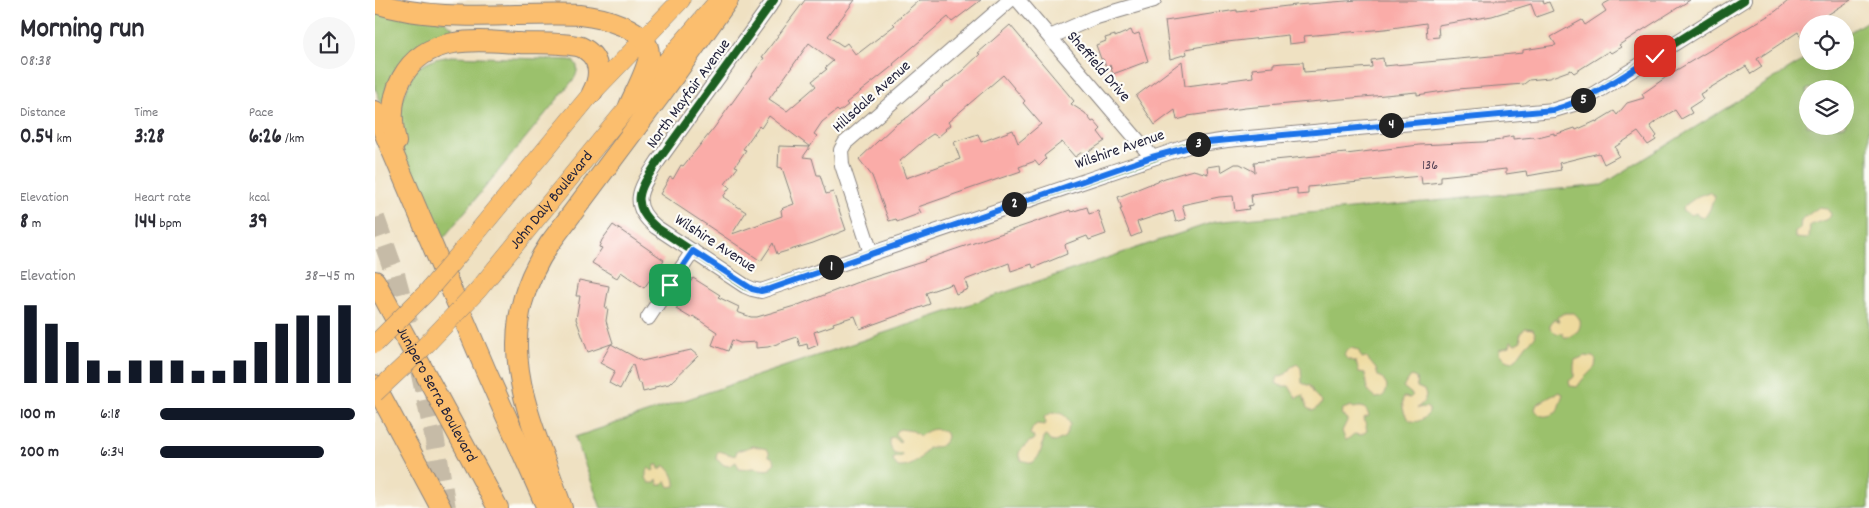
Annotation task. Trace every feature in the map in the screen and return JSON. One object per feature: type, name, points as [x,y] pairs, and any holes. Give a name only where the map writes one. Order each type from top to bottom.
[{"type":"highway","points":[[562,508],[525,402],[518,371],[516,348],[518,323],[527,286],[537,263],[550,242],[662,93],[728,0]]},
{"type":"highway","points":[[375,3],[404,11],[434,15],[550,14],[590,16],[607,19],[622,26],[643,40],[649,52],[648,60],[629,106]]},
{"type":"highway","points":[[434,250],[400,157],[393,126],[392,107],[396,89],[404,74],[414,62],[436,48],[462,42],[576,46],[589,52],[598,65],[597,82],[592,93]]},
{"type":"highway","points":[[375,111],[547,508]]},
{"type":"highway","name":"Junipero Serra Boulevard","points":[[375,281],[498,508]]},
{"type":"highway","points":[[375,385],[441,508]]},
{"type":"main road","points":[[375,344],[426,293],[592,93],[681,0]]},
{"type":"main road","name":"John Daly Boulevard","points":[[375,393],[439,333],[478,290],[719,0]]},
{"type":"street","name":"North Mayfair Avenue","points":[[640,208],[640,192],[658,161],[774,0]]},
{"type":"street","name":"Hillsdale Avenue","points":[[871,253],[842,165],[841,150],[845,143],[1009,0]]},
{"type":"street","name":"Sheffield Drive","points":[[1018,0],[1152,157]]},
{"type":"street","points":[[1050,37],[1101,15],[1154,0]]},
{"type":"street","name":"Wilshire Avenue","points":[[640,208],[649,221],[745,286],[761,291],[1152,157],[1208,142],[1553,110],[1574,104],[1592,95],[1744,0]]},
{"type":"street","points":[[648,318],[693,251]]},
{"type":"green space","points":[[375,8],[444,21],[453,28],[448,33],[432,38],[419,46],[403,60],[393,77],[384,109],[375,88]]},
{"type":"green space","points":[[1869,20],[1869,508],[601,508],[575,437],[1214,222],[1602,185],[1799,63],[1799,70],[1854,70],[1854,29]]},
{"type":"green space","points":[[451,56],[570,60],[577,65],[577,71],[574,79],[436,247],[397,135],[395,117],[415,69],[435,59]]},
{"type":"sand","points":[[1709,192],[1715,196],[1706,216],[1699,217],[1696,213],[1692,215],[1682,210],[1683,207],[1698,196]]},
{"type":"sand","points":[[1819,207],[1826,208],[1831,214],[1830,217],[1810,225],[1809,237],[1806,239],[1795,238],[1795,232],[1800,229],[1801,220]]},
{"type":"sand","points":[[1565,313],[1574,313],[1580,321],[1578,331],[1569,337],[1564,337],[1562,333],[1557,334],[1550,329],[1554,319],[1559,322],[1557,317]]},
{"type":"sand","points":[[1525,328],[1533,329],[1536,336],[1527,344],[1516,359],[1511,362],[1506,360],[1500,353],[1500,349],[1510,346],[1511,341],[1515,344],[1521,341],[1520,335]]},
{"type":"sand","points":[[1351,348],[1358,350],[1362,358],[1366,357],[1376,369],[1378,376],[1382,378],[1387,386],[1383,396],[1376,398],[1370,393],[1365,373],[1359,372],[1356,362],[1347,359],[1344,355]]},
{"type":"sand","points":[[1585,356],[1593,357],[1596,360],[1595,367],[1577,387],[1570,386],[1569,381],[1574,377],[1575,360]]},
{"type":"sand","points":[[1297,364],[1301,368],[1302,383],[1310,386],[1314,394],[1321,401],[1320,405],[1313,411],[1307,408],[1303,395],[1296,398],[1289,386],[1281,386],[1276,383],[1278,377],[1286,374],[1291,367]]},
{"type":"sand","points":[[1411,376],[1416,378],[1417,387],[1424,390],[1426,395],[1424,402],[1417,408],[1426,407],[1429,409],[1429,413],[1418,421],[1409,419],[1403,404],[1403,397],[1410,398],[1413,395],[1403,387]]},
{"type":"sand","points":[[1559,392],[1563,394],[1557,412],[1542,416],[1537,412],[1535,409],[1537,404]]},
{"type":"sand","points":[[1351,406],[1363,408],[1369,416],[1364,418],[1367,431],[1361,435],[1354,434],[1347,440],[1342,431],[1348,419],[1341,414],[1343,409]]},
{"type":"sand","points":[[1053,412],[1064,415],[1069,421],[1070,424],[1065,437],[1055,442],[1050,441],[1046,436],[1044,437],[1041,452],[1035,461],[1032,463],[1021,460],[1019,452],[1029,442],[1034,440],[1034,437],[1030,434],[1033,427],[1037,424],[1045,425],[1044,417]]},
{"type":"sand","points":[[900,429],[913,431],[920,436],[935,429],[946,433],[947,437],[943,444],[928,448],[912,464],[898,467],[893,461],[894,458],[902,456],[902,454],[894,454],[890,446],[890,439],[894,437],[898,442],[901,441],[895,434]]},
{"type":"sand","points":[[753,446],[767,449],[769,456],[775,462],[770,469],[739,469],[736,462],[729,466],[716,459],[719,451],[735,456],[737,451]]},
{"type":"sand","points":[[655,465],[658,465],[659,469],[662,469],[663,465],[668,468],[675,486],[669,487],[666,481],[662,485],[658,485],[657,479],[654,483],[649,483],[646,478],[646,472],[649,468],[652,471],[654,470]]},
{"type":"building","points":[[805,0],[855,0],[828,36],[843,46],[847,43],[856,55],[895,25],[893,23],[919,0],[981,0],[952,22],[948,17],[894,65],[846,103],[848,105],[839,112],[837,110],[822,122],[814,134],[817,136],[810,147],[803,157],[812,158],[817,175],[820,175],[826,194],[833,192],[846,230],[777,254],[773,243],[761,261],[660,194],[670,177],[673,179],[681,165],[683,166],[714,128],[764,58],[762,57]],"holes":[[[809,43],[833,61],[825,68],[827,69],[812,81],[816,86],[787,111],[769,99]],[[769,116],[810,147],[779,146],[778,167],[782,168],[794,204],[783,208],[781,210],[782,216],[732,234],[746,212],[723,197],[730,187],[725,184],[738,167],[735,166],[746,150],[743,149],[759,126],[761,128]]]},
{"type":"building","points":[[1358,0],[1543,0],[1544,4],[1549,2],[1553,11],[1536,17],[1531,4],[1492,16],[1438,25],[1439,37],[1427,38],[1426,23],[1385,29],[1304,36],[1305,42],[1289,44],[1288,35],[1227,42],[1186,49],[1187,54],[1170,59],[1165,21],[1237,10],[1237,12]]},
{"type":"building","points":[[1611,0],[1690,0],[1619,45],[1621,47],[1611,53],[1609,51],[1574,73],[1571,70],[1549,78],[1529,80],[1524,84],[1457,89],[1417,95],[1417,92],[1245,108],[1188,116],[1177,120],[1175,110],[1155,125],[1136,96],[1182,61],[1185,86],[1187,86],[1253,77],[1252,69],[1273,67],[1273,64],[1283,63],[1303,62],[1304,72],[1372,67],[1371,60],[1383,58],[1384,66],[1523,53],[1523,50],[1556,45],[1551,37],[1582,20],[1585,25],[1606,11],[1602,5]]},
{"type":"building","points":[[1851,0],[1827,15],[1799,15],[1799,34],[1798,32],[1757,59],[1762,67],[1751,74],[1746,66],[1700,94],[1703,99],[1689,108],[1692,113],[1681,119],[1675,110],[1655,122],[1650,126],[1657,136],[1656,140],[1648,145],[1638,132],[1615,147],[1619,156],[1604,164],[1599,153],[1559,163],[1561,170],[1527,176],[1526,171],[1506,174],[1506,169],[1441,176],[1441,182],[1422,184],[1421,176],[1308,187],[1308,194],[1297,195],[1297,188],[1251,194],[1252,205],[1248,206],[1249,209],[1235,211],[1233,196],[1219,197],[1182,205],[1186,219],[1176,222],[1173,211],[1137,222],[1141,233],[1131,237],[1120,209],[1122,209],[1118,197],[1165,178],[1193,170],[1208,174],[1207,167],[1220,165],[1221,172],[1235,164],[1240,164],[1255,172],[1254,162],[1419,145],[1483,142],[1502,140],[1502,138],[1513,136],[1513,139],[1534,138],[1554,133],[1554,135],[1575,128],[1576,130],[1596,122],[1614,111],[1617,115],[1627,103],[1644,98],[1642,94],[1675,71],[1776,11],[1788,1]]},
{"type":"building","points":[[1010,25],[1074,101],[1071,104],[1085,113],[1101,129],[1098,132],[1105,141],[1084,155],[1082,152],[1075,157],[1062,142],[1044,156],[1046,159],[1039,166],[1035,161],[1019,167],[1021,171],[918,207],[921,213],[897,222],[896,219],[889,221],[872,176],[859,159],[896,124],[908,117],[929,97],[962,71],[980,54],[978,53]],"holes":[[[1003,75],[1025,101],[1023,103],[1041,124],[1018,143],[1013,130],[981,142],[978,134],[954,142],[960,159],[906,178],[900,161],[933,134],[938,137],[950,125],[948,122]]]},
{"type":"building","points":[[1131,30],[1133,35],[1139,33],[1148,61],[1113,74],[1110,65],[1106,67],[1103,59],[1101,59],[1096,45],[1106,41],[1105,38],[1115,35],[1115,37]]},
{"type":"building","points":[[1087,207],[1089,214],[1098,211],[1106,234],[1089,240],[1087,236],[1066,244],[1067,254],[1033,268],[1032,264],[1011,271],[1009,263],[965,280],[968,289],[956,294],[952,284],[931,291],[926,293],[930,304],[860,329],[855,316],[833,323],[834,325],[814,332],[818,345],[808,349],[807,344],[800,346],[797,337],[768,347],[756,348],[756,342],[740,343],[732,340],[728,351],[712,345],[717,332],[693,316],[691,318],[676,309],[686,294],[684,292],[693,278],[720,295],[718,297],[739,307],[737,312],[757,317],[798,305],[858,282],[925,261],[1070,210],[1071,212]]},
{"type":"building","points":[[613,225],[664,260],[644,288],[621,272],[617,278],[592,263],[602,248],[599,247],[602,240]]},
{"type":"building","points":[[579,280],[609,286],[605,308],[608,308],[606,321],[613,343],[588,352],[576,319],[580,296],[576,296]]},
{"type":"building","points":[[611,344],[642,361],[691,350],[698,356],[669,384],[643,392],[641,383],[638,383],[633,364],[620,389],[609,383],[615,371],[600,363]]},
{"type":"tunnel","points":[[375,218],[395,274],[410,330]]},
{"type":"tunnel","points":[[420,370],[434,435],[446,508]]},
{"type":"cycle path","points":[[774,0],[658,161],[647,178],[640,194],[642,210],[656,227],[745,286],[761,291],[1188,146],[1227,140],[1554,110],[1574,104],[1592,95],[1744,0]]},
{"type":"route","points":[[670,285],[693,251],[745,286],[761,291],[770,289],[1152,157],[1208,142],[1553,110],[1574,104],[1592,95],[1655,56]]}]
